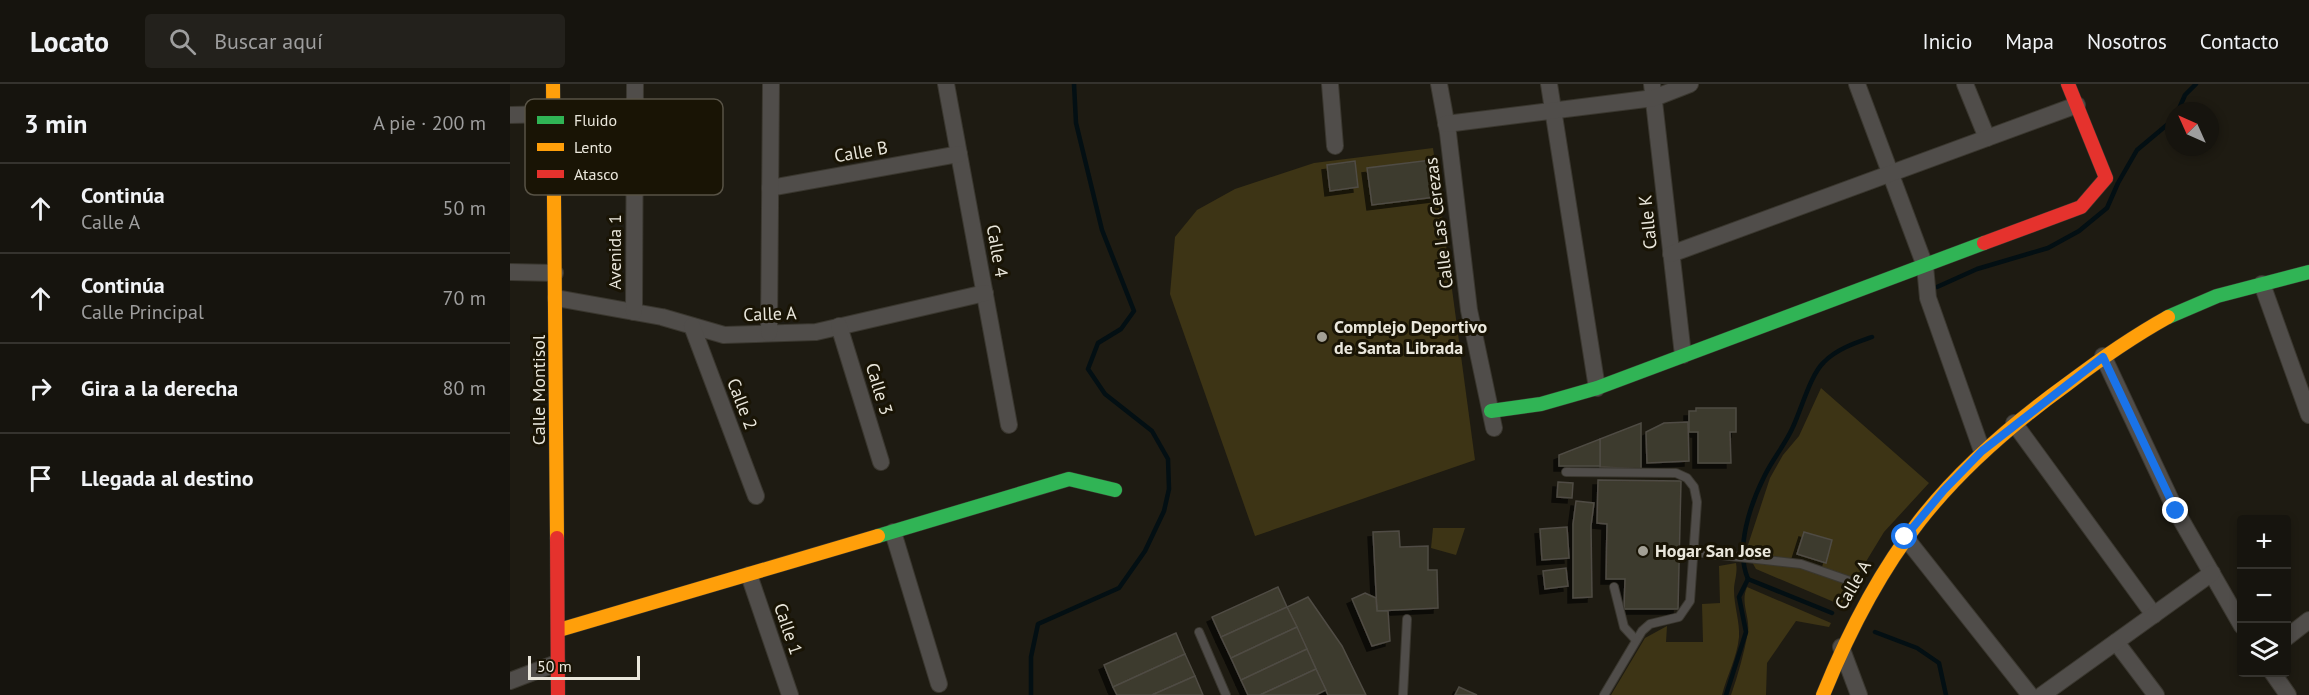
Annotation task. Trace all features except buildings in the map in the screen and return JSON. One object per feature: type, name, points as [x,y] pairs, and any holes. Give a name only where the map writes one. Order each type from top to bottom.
[{"type":"street","name":"Avenida 1","points":[[635,84],[635,99]]},
{"type":"street","points":[[768,333],[771,84]]},
{"type":"street","name":"Calle 4","points":[[946,84],[1009,425]]},
{"type":"street","points":[[1330,84],[1335,146]]},
{"type":"street","name":"Calle Las Cerezas","points":[[1439,84],[1469,310],[1492,419]]},
{"type":"street","points":[[1549,84],[1551,110],[1583,291],[1597,388]]},
{"type":"street","points":[[1446,124],[1551,110],[1690,84]]},
{"type":"street","points":[[1857,84],[1925,266],[1928,298],[1982,451]]},
{"type":"street","points":[[1965,84],[1987,138]]},
{"type":"street","points":[[1492,419],[1597,388],[2081,207],[2106,178],[2068,84]]},
{"type":"street","name":"Calle K","points":[[1653,91],[1683,355]]},
{"type":"street","points":[[1671,254],[2077,105]]},
{"type":"street","points":[[510,115],[525,115]]},
{"type":"street","name":"Calle B","points":[[770,188],[959,154]]},
{"type":"street","name":"Calle Montisol","points":[[555,195],[558,695]]},
{"type":"street","name":"Avenida 1","points":[[634,312],[635,195]]},
{"type":"street","points":[[510,272],[555,273]]},
{"type":"street","name":"Calle A","points":[[1823,695],[1841,647],[1872,588],[1905,537],[1944,490],[1982,451],[2014,423],[2103,357],[2152,327],[2203,301],[2309,272]]},
{"type":"street","points":[[2262,284],[2309,415]]},
{"type":"street","name":"Calle A","points":[[556,298],[634,312],[724,335],[816,332],[985,293]]},
{"type":"street","name":"Calle 2","points":[[692,326],[756,496]]},
{"type":"street","name":"Calle 3","points":[[839,326],[881,462]]},
{"type":"street","points":[[2103,357],[2176,511],[2239,623]]},
{"type":"street","points":[[2014,423],[2154,615]]},
{"type":"street","points":[[559,630],[1070,479],[1115,490]]},
{"type":"street","points":[[893,532],[939,684]]},
{"type":"street","points":[[1905,537],[2040,695],[2212,573]]},
{"type":"street","name":"Calle 1","points":[[749,575],[790,695]]},
{"type":"street","points":[[2291,634],[2309,620]]},
{"type":"street","points":[[2116,642],[2156,695]]},
{"type":"street","points":[[1841,647],[1859,695]]},
{"type":"street","points":[[510,681],[557,663]]},
{"type":"street","points":[[2275,677],[2288,695]]},
{"type":"lane","points":[[1566,472],[1676,473],[1687,478],[1694,487],[1695,552],[1690,601],[1679,617],[1650,624],[1636,640],[1604,695]]},
{"type":"lane","points":[[1695,552],[1731,554],[1801,564],[1850,581]]},
{"type":"lane","points":[[1614,587],[1624,627],[1636,640]]},
{"type":"lane","points":[[1403,695],[1407,619]]},
{"type":"lane","points":[[1199,632],[1226,695]]},
{"type":"shaded area","name":"Complejo Deportivo de Santa Librada","points":[[1433,148],[1475,460],[1255,536],[1170,294],[1175,237],[1197,210],[1235,189],[1314,163]]},
{"type":"shaded area","points":[[1821,388],[1929,483],[1884,532],[1856,578],[1799,561],[1746,551],[1770,478],[1783,455],[1799,436]]},
{"type":"shaded area","points":[[1433,528],[1465,528],[1456,555],[1431,548]]},
{"type":"shaded area","points":[[1752,562],[1816,571],[1839,581],[1849,589],[1841,605],[1756,569]]},
{"type":"shaded area","points":[[1736,563],[1734,590],[1739,637],[1722,695],[1611,695],[1645,638],[1667,626],[1666,642],[1703,642],[1702,604],[1720,603],[1719,566]]},
{"type":"shaded area","points":[[1747,587],[1831,623],[1829,627],[1796,621],[1767,663],[1766,695],[1731,695],[1748,632],[1744,599]]},
{"type":"waterway","points":[[1031,695],[1031,657],[1038,624],[1119,588],[1145,551],[1164,511],[1169,489],[1168,459],[1152,431],[1105,394],[1088,369],[1098,343],[1121,329],[1134,311],[1102,230],[1076,123],[1074,84]]},
{"type":"waterway","points":[[2182,102],[2185,95],[2196,84]]},
{"type":"waterway","points":[[1937,287],[1977,269],[2048,248],[2079,231],[2107,208],[2137,150],[2165,127]]},
{"type":"waterway","points":[[1832,613],[1748,579],[1743,554],[1746,527],[1759,488],[1792,429],[1819,368],[1829,357],[1840,350],[1872,337]]},
{"type":"waterway","points":[[1726,695],[1746,632],[1739,597],[1748,579]]},
{"type":"waterway","points":[[1875,632],[1917,648],[1939,663],[1946,695]]},
{"type":"traffic: fast","points":[[1491,411],[1541,404],[1597,388],[1984,243]]},
{"type":"traffic: fast","points":[[2168,317],[2217,296],[2309,272]]},
{"type":"traffic: fast","points":[[878,536],[1069,479],[1115,490]]},
{"type":"traffic: slow","points":[[553,84],[553,99]]},
{"type":"traffic: slow","points":[[554,195],[557,538]]},
{"type":"traffic: slow","points":[[1823,695],[1845,645],[1893,558],[1920,520],[1950,485],[1984,451],[2023,418],[2103,358],[2168,317]]},
{"type":"traffic: slow","points":[[559,630],[878,536]]},
{"type":"traffic: jam","points":[[1984,243],[2081,207],[2106,178],[2068,84]]},
{"type":"traffic: jam","points":[[557,538],[558,695]]},
{"type":"place","name":"Complejo Deportivo de Santa Librada","points":[[1322,337]]},
{"type":"place","name":"Hogar San Jose","points":[[1643,551]]},
{"type":"route","points":[[1905,537],[1944,490],[1982,451],[2014,423],[2103,357],[2176,511]]}]
